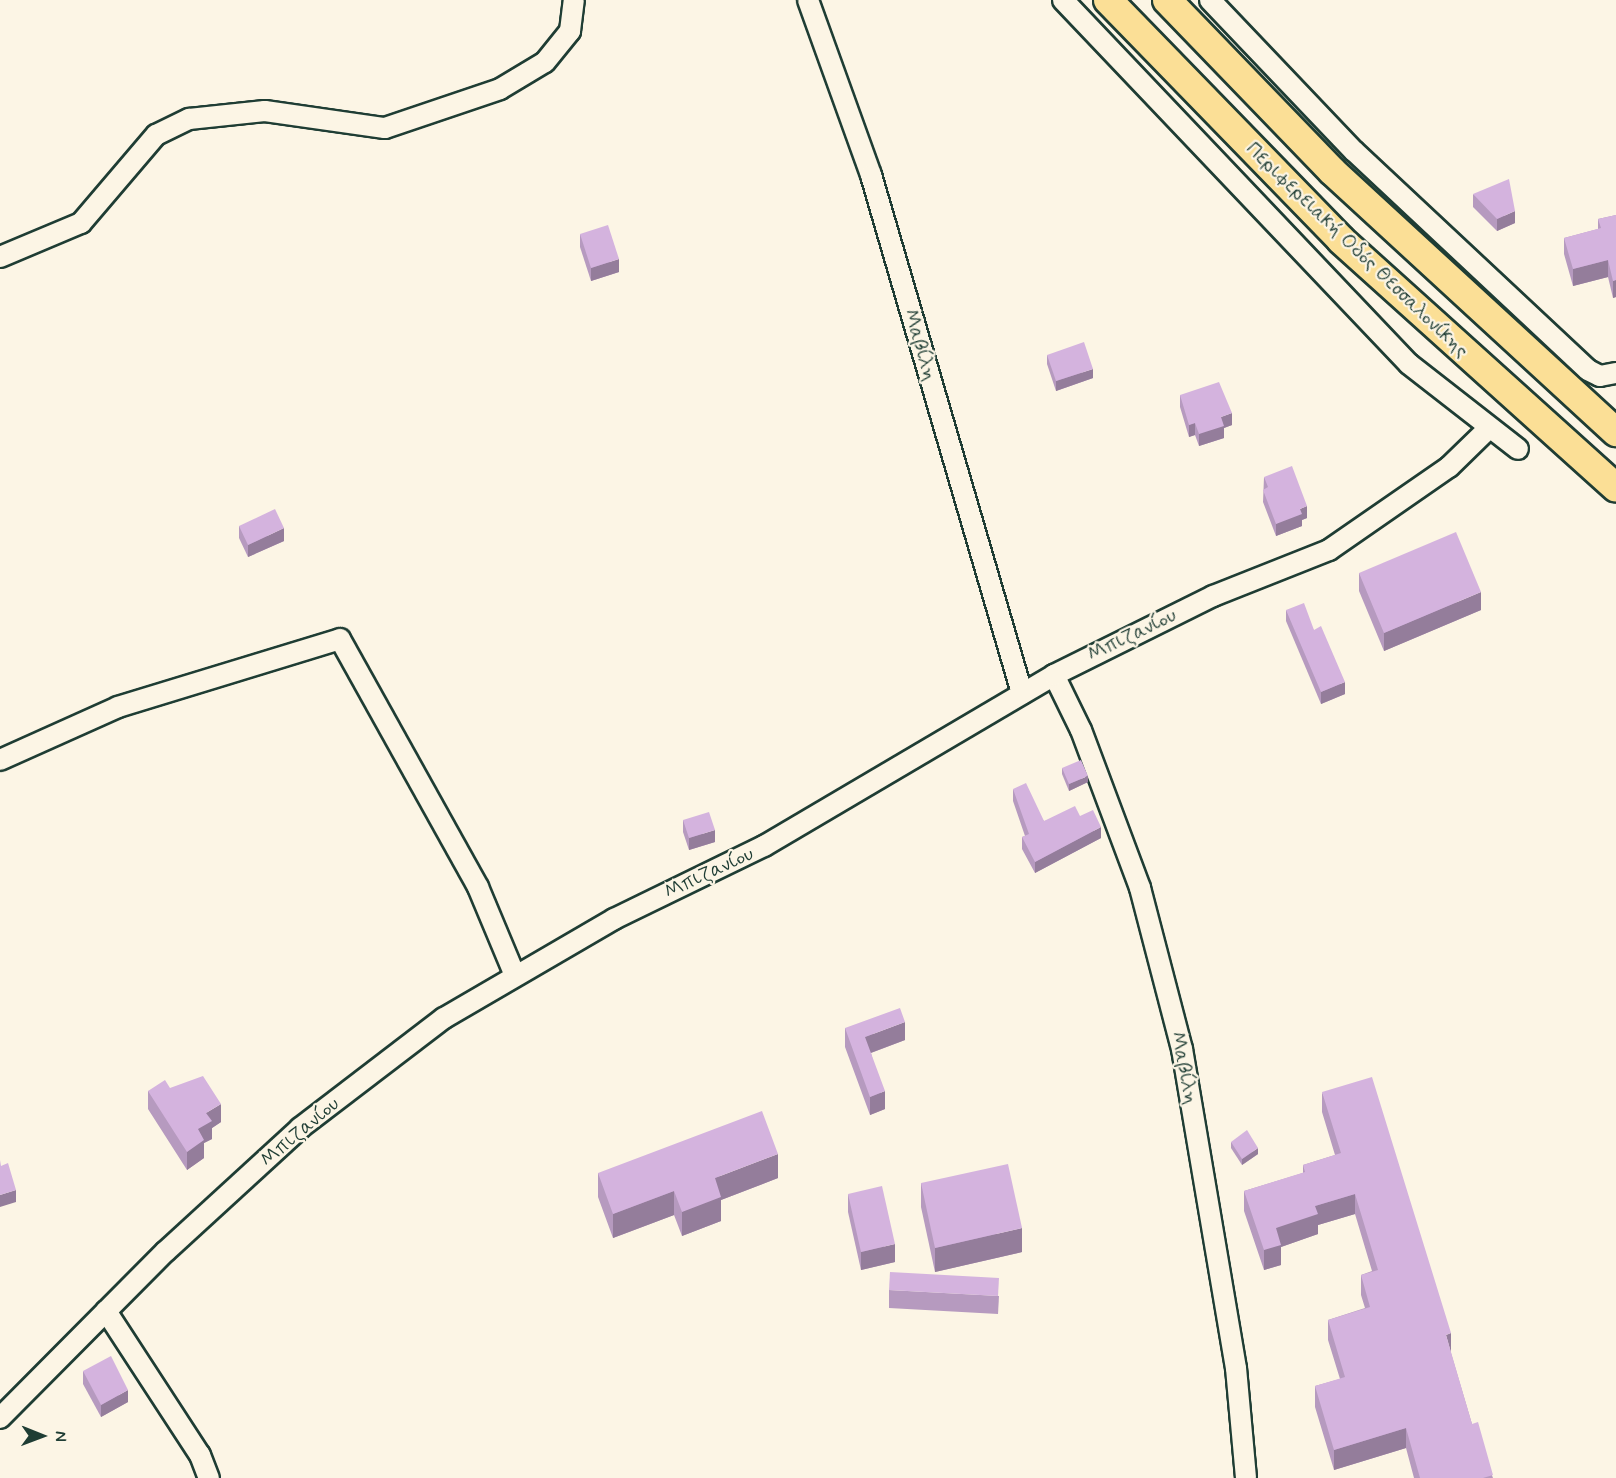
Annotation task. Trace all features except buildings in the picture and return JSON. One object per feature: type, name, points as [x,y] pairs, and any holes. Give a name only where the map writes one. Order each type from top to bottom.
[{"type":"highway","name":"Περιφερειακή Οδός Θεσσαλονίκης","points":[[1108,0],[1341,240],[1616,488]]},
{"type":"highway","name":"Περιφερειακή Οδός Θεσσαλονίκης","points":[[1167,0],[1357,195],[1616,432]]},
{"type":"street","points":[[0,257],[81,223],[156,135],[189,119],[265,111],[386,128],[500,89],[545,62],[570,31],[574,0]]},
{"type":"street","name":"Μαβίλη","points":[[808,0],[872,176],[1022,693]]},
{"type":"street","points":[[1063,0],[1332,286],[1409,364],[1488,429],[1518,449]]},
{"type":"street","points":[[1210,0],[1354,151],[1577,360],[1597,375],[1616,373]]},
{"type":"street","name":"Μπιζανίου","points":[[0,1418],[106,1311],[300,1128],[444,1018],[514,973],[764,846],[1054,675],[1213,596],[1329,550],[1449,468],[1488,429]]},
{"type":"street","points":[[0,760],[118,707],[340,639],[478,887],[514,973]]},
{"type":"street","name":"Μαβίλη","points":[[1054,675],[1081,730],[1140,888],[1182,1049],[1236,1368],[1246,1478]]},
{"type":"street","points":[[106,1311],[200,1455],[208,1478]]}]
